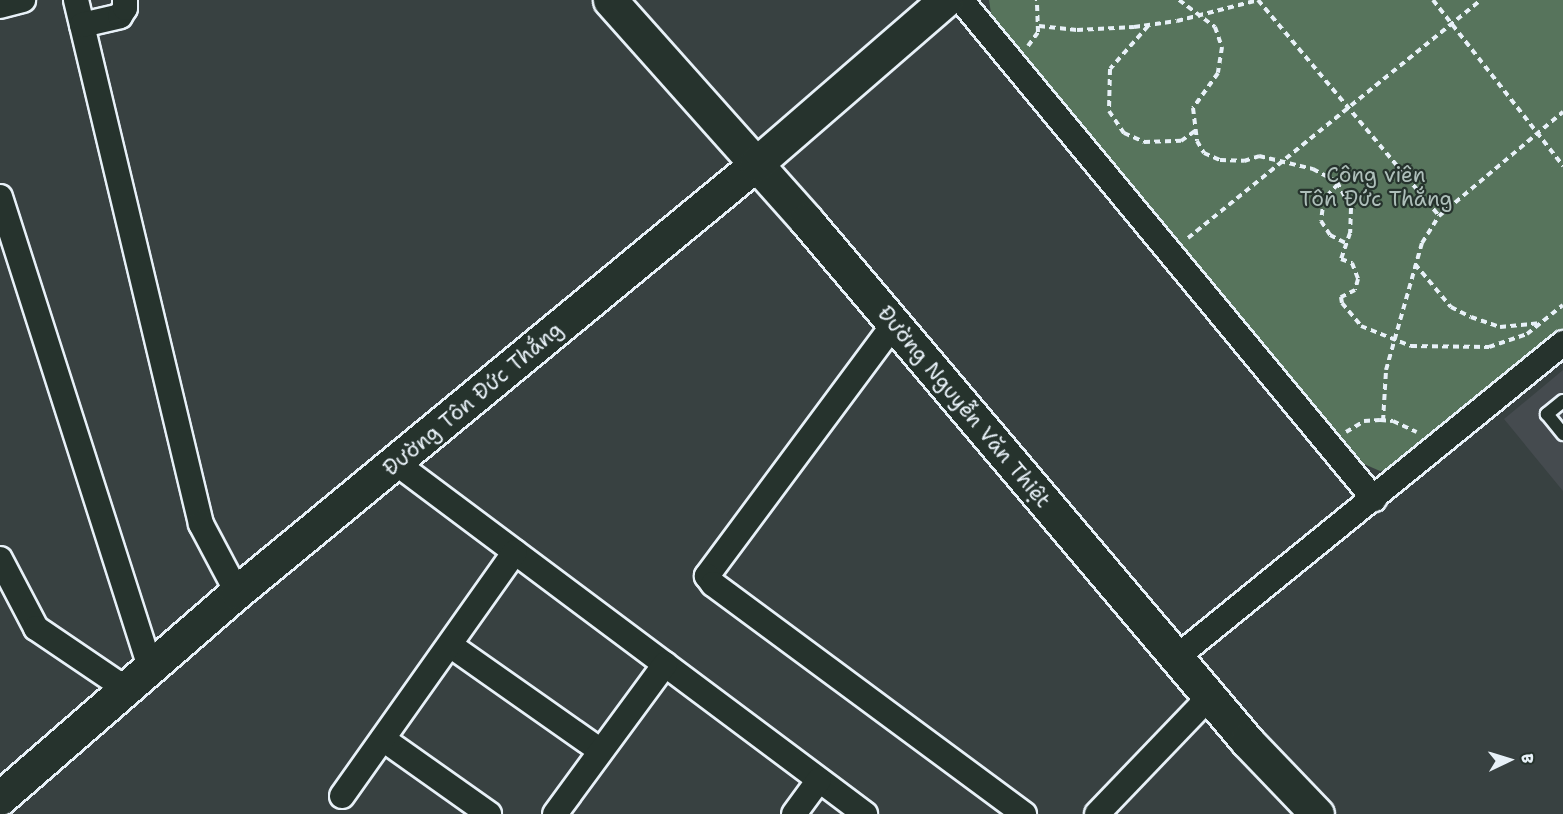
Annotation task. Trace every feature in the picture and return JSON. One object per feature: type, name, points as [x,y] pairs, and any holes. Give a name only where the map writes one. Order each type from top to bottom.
[{"type":"street","points":[[0,6],[23,0]]},
{"type":"street","points":[[76,0],[201,524],[237,592]]},
{"type":"street","points":[[82,25],[120,16],[125,8],[125,0]]},
{"type":"street","name":"Đường Nguyễn Văn Thiệt","points":[[610,0],[894,324],[1210,696],[1317,814]]},
{"type":"street","name":"Đường Tôn Đức Thắng","points":[[0,798],[237,592],[756,164],[945,0]]},
{"type":"street","points":[[961,0],[1374,499]]},
{"type":"street","points":[[0,197],[139,679]]},
{"type":"street","points":[[894,324],[707,576],[713,584],[1024,814]]},
{"type":"street","points":[[1177,657],[1563,343]]},
{"type":"street","points":[[396,463],[865,814]]},
{"type":"street","points":[[342,796],[515,552]]},
{"type":"street","points":[[0,559],[36,628],[139,679]]},
{"type":"street","points":[[450,645],[601,751]]},
{"type":"street","points":[[555,814],[665,664]]},
{"type":"street","points":[[1097,814],[1210,696]]},
{"type":"street","points":[[383,738],[489,814]]},
{"type":"street","points":[[794,814],[819,780]]},
{"type":"lane","points":[[1563,401],[1547,414],[1563,434]]},
{"type":"path","points":[[1011,61],[1032,42],[1039,26],[1037,0]]},
{"type":"path","points":[[1179,0],[1215,27],[1220,38],[1222,60],[1193,108],[1195,131],[1204,153],[1220,160],[1244,161],[1259,156],[1326,174],[1338,184],[1351,207],[1346,243],[1341,259],[1352,263],[1358,279],[1355,290],[1341,297],[1342,303],[1361,326],[1393,340],[1432,349],[1489,347],[1507,343],[1542,323],[1563,305]]},
{"type":"path","points":[[1039,26],[1077,30],[1148,25],[1200,16],[1258,0],[1439,216]]},
{"type":"path","points":[[1433,0],[1563,166]]},
{"type":"path","points":[[1170,253],[1481,0]]},
{"type":"path","points":[[1148,25],[1110,69],[1109,111],[1124,133],[1144,142],[1181,141],[1195,131]]},
{"type":"path","points":[[1383,421],[1386,370],[1422,243],[1439,216],[1563,112]]},
{"type":"path","points":[[1338,184],[1324,199],[1321,221],[1330,235],[1346,243]]},
{"type":"path","points":[[1415,264],[1451,307],[1471,317],[1500,327],[1542,323]]},
{"type":"path","points":[[1328,444],[1364,422],[1383,421],[1408,426],[1434,450]]},
{"type":"shaded area","points":[[1563,370],[1563,491],[1504,419]]},
{"type":"green space","name":"Công viên Tôn Đức Thắng","points":[[989,0],[1563,0],[1563,330],[1397,468],[1380,471],[1364,464],[992,20]]}]
